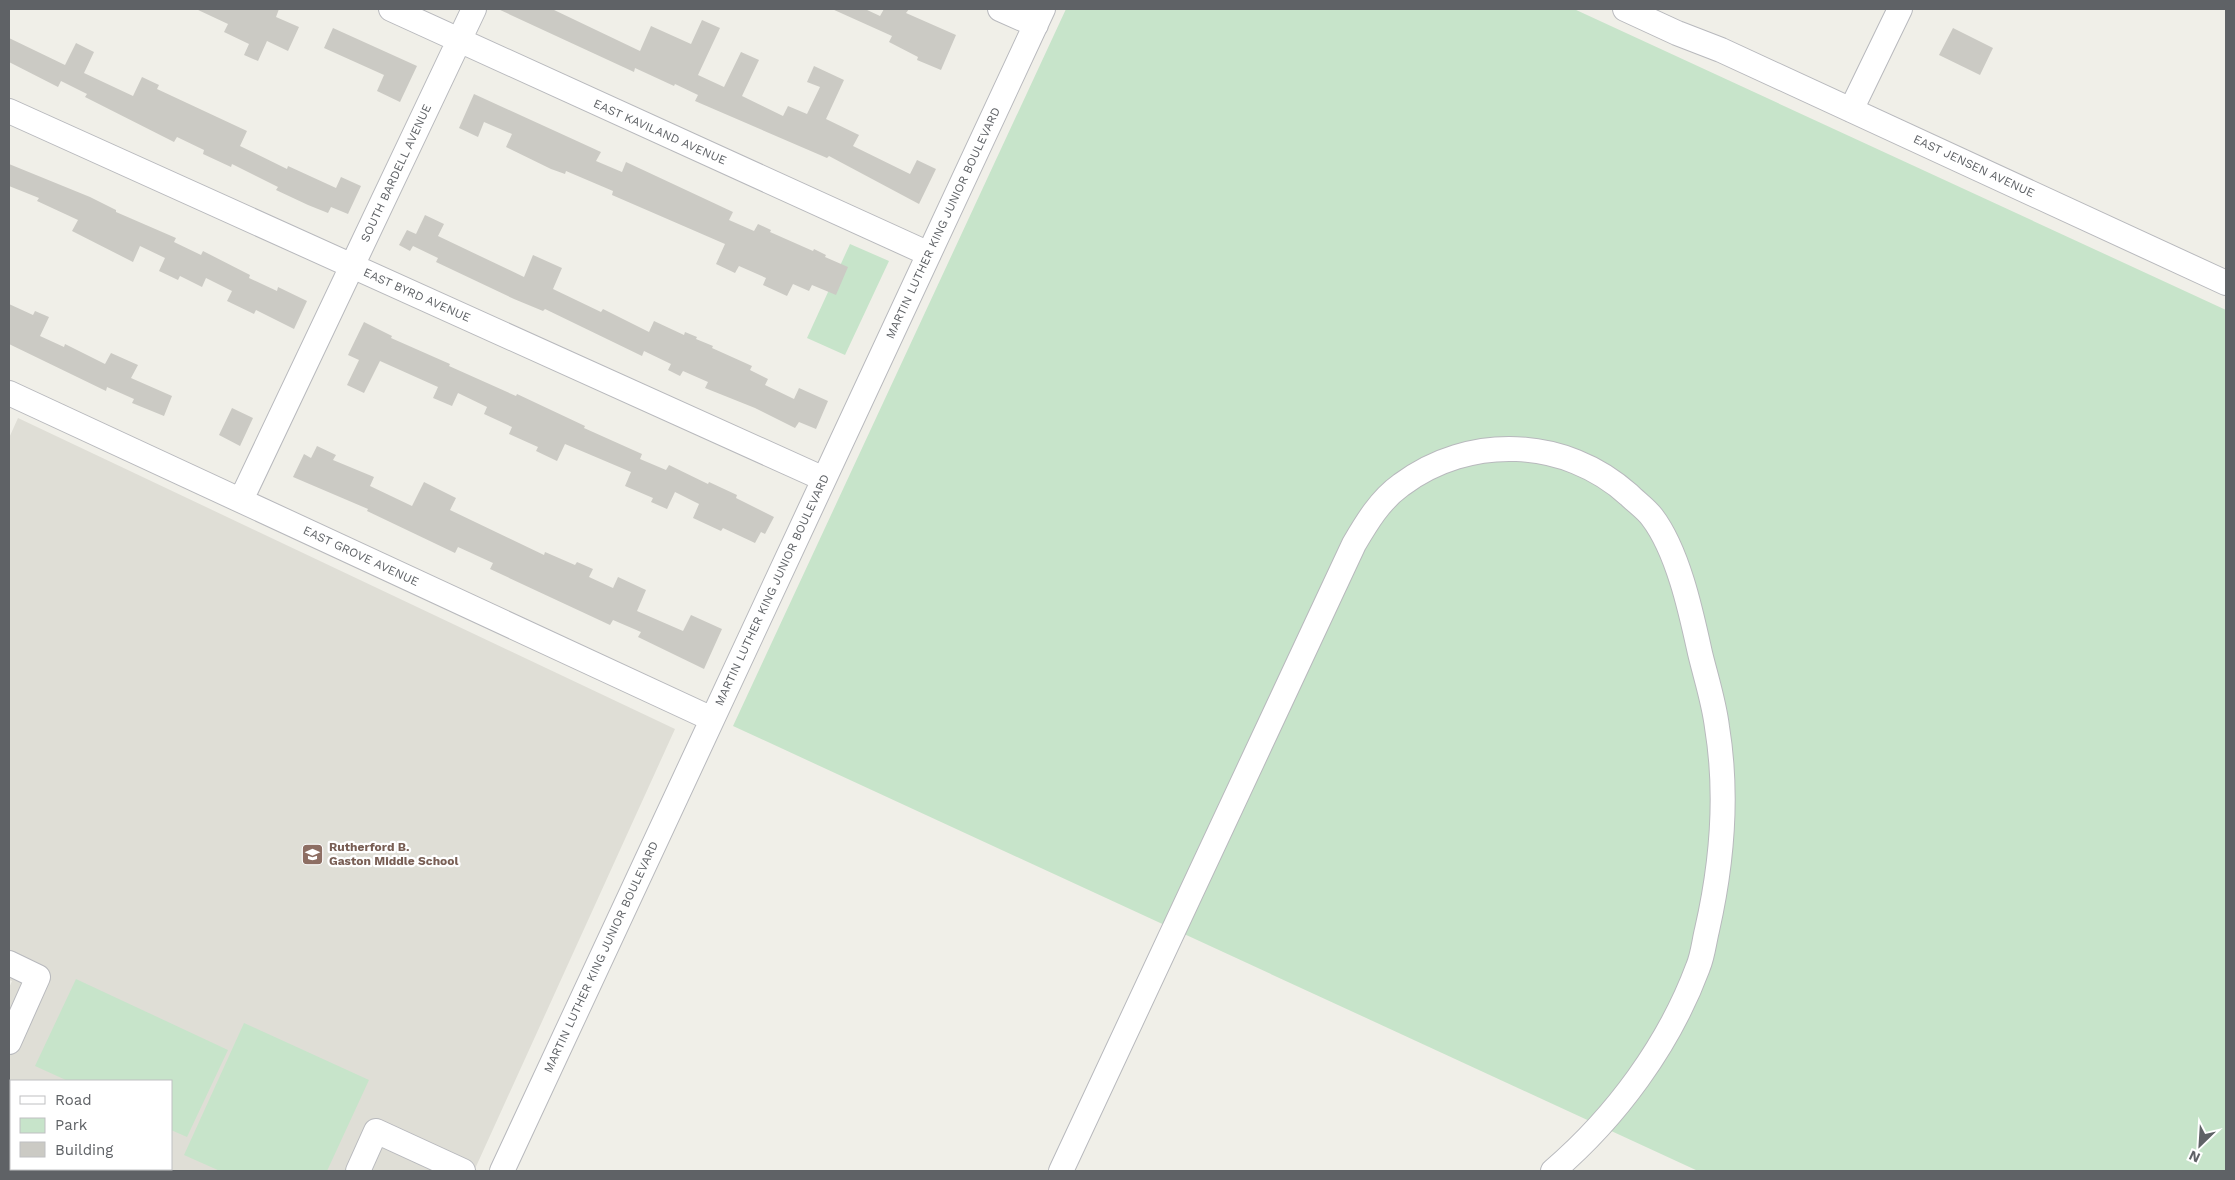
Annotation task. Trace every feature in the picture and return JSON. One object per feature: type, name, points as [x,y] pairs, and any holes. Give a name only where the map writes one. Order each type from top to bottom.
[{"type":"street","name":"EAST KAVILAND AVENUE","points":[[391,9],[929,254]]},
{"type":"street","name":"SOUTH BARDELL AVENUE","points":[[241,500],[474,9]]},
{"type":"street","points":[[1000,9],[1039,17]]},
{"type":"street","name":"EAST JENSEN AVENUE","points":[[1625,9],[1677,33],[1721,50],[2226,282]]},
{"type":"street","name":"EAST JENSEN AVENUE","points":[[1655,9],[1721,50]]},
{"type":"street","points":[[1851,110],[1900,9]]},
{"type":"street","name":"MARTIN LUTHER KING JUNIOR BOULEVARD","points":[[502,1171],[1039,17]]},
{"type":"street","name":"EAST BYRD AVENUE","points":[[9,111],[824,479]]},
{"type":"street","name":"EAST GROVE AVENUE","points":[[9,393],[712,719]]},
{"type":"street","points":[[1061,1171],[1354,544],[1373,513],[1400,486],[1436,464],[1480,450],[1527,450],[1567,457],[1615,482],[1652,516],[1674,559],[1693,622],[1718,727],[1723,800],[1717,886],[1699,965],[1670,1029],[1636,1082],[1583,1145],[1553,1171]]},
{"type":"street","points":[[9,963],[38,977],[9,1042]]},
{"type":"street","points":[[358,1171],[376,1131],[435,1166],[463,1171]]},
{"type":"shaded area","name":"Rutherford B. Gaston Middle School","points":[[18,418],[675,729],[474,1171],[9,1171],[9,988],[12,981],[9,980],[9,438]]},
{"type":"green space","points":[[1066,9],[1574,9],[2226,310],[2226,1171],[1698,1171],[733,726]]},
{"type":"green space","points":[[850,244],[889,261],[845,355],[807,338]]},
{"type":"green space","points":[[76,979],[228,1050],[187,1137],[172,1130],[172,1080],[66,1080],[35,1066]]},
{"type":"green space","points":[[244,1023],[369,1080],[327,1171],[220,1171],[184,1155]]},
{"type":"building","points":[[196,9],[279,9],[276,17],[299,27],[288,51],[267,41],[258,61],[244,55],[249,44],[224,32],[228,24]]},
{"type":"building","points":[[498,9],[552,9],[640,51],[651,26],[691,44],[702,20],[720,28],[698,75],[724,87],[741,52],[759,60],[742,96],[783,116],[788,106],[807,114],[820,87],[807,82],[814,66],[844,80],[826,119],[859,135],[853,146],[910,174],[917,160],[936,169],[919,204],[829,156],[827,158],[695,101],[698,95],[675,84],[674,86],[635,68],[634,72]]},
{"type":"building","points":[[832,9],[865,9],[880,16],[884,9],[909,9],[906,13],[956,35],[941,70],[917,60],[918,57],[889,42],[892,36]]},
{"type":"building","points":[[333,28],[417,66],[400,102],[377,91],[384,75],[324,48]]},
{"type":"building","points":[[1953,28],[1993,48],[1980,75],[1939,55]]},
{"type":"building","points":[[9,38],[65,65],[76,43],[94,52],[84,73],[133,96],[142,77],[159,85],[157,89],[247,131],[240,146],[287,169],[288,166],[336,188],[341,177],[361,186],[348,214],[331,207],[328,213],[308,205],[276,190],[278,187],[232,164],[231,167],[203,154],[204,150],[177,137],[174,142],[85,97],[87,94],[61,81],[58,87],[9,62]]},
{"type":"building","points":[[474,94],[601,152],[596,161],[622,172],[626,162],[733,212],[729,220],[754,231],[758,224],[771,230],[770,232],[813,251],[814,249],[826,255],[825,257],[848,267],[836,295],[812,285],[809,291],[793,284],[787,296],[763,285],[766,278],[739,266],[735,273],[716,264],[725,244],[612,195],[613,191],[566,171],[565,174],[551,169],[506,147],[512,134],[484,122],[478,137],[459,128]]},
{"type":"building","points":[[9,164],[90,197],[116,210],[116,212],[176,238],[174,242],[201,255],[203,251],[250,275],[249,278],[277,291],[278,287],[307,301],[294,329],[256,310],[254,314],[227,301],[232,291],[206,278],[202,287],[180,276],[178,280],[159,271],[165,258],[140,246],[133,262],[72,231],[78,220],[37,201],[39,198],[9,186]]},
{"type":"building","points":[[425,215],[444,224],[438,236],[524,277],[533,255],[562,268],[553,289],[601,312],[603,309],[649,332],[654,321],[684,335],[685,332],[697,337],[696,339],[713,346],[712,348],[752,366],[750,370],[768,379],[765,385],[794,399],[799,388],[828,401],[816,429],[799,422],[795,428],[755,408],[705,388],[708,382],[683,371],[680,376],[668,370],[671,364],[644,351],[642,356],[545,309],[543,311],[514,299],[436,262],[438,258],[413,246],[410,251],[399,245],[407,230],[416,234]]},
{"type":"building","points":[[9,304],[33,315],[35,311],[49,317],[40,336],[64,347],[65,344],[105,364],[111,353],[138,365],[131,378],[172,396],[164,416],[132,403],[134,399],[107,387],[106,391],[9,344]]},
{"type":"building","points":[[364,322],[392,336],[391,338],[450,364],[449,366],[516,396],[517,394],[585,426],[584,428],[642,454],[640,459],[666,470],[669,465],[708,484],[709,482],[737,495],[736,498],[774,517],[765,534],[761,532],[755,543],[723,528],[721,531],[693,518],[699,504],[675,492],[667,509],[651,502],[653,498],[625,486],[631,472],[565,444],[557,461],[536,451],[538,447],[509,434],[512,427],[484,414],[487,407],[458,393],[452,406],[433,398],[438,387],[380,361],[364,393],[347,385],[359,360],[348,355]]},
{"type":"building","points":[[232,408],[253,418],[240,446],[219,435]]},
{"type":"building","points":[[317,446],[336,455],[333,460],[374,477],[370,486],[412,506],[424,482],[456,498],[450,510],[544,555],[545,552],[575,565],[577,562],[593,569],[589,577],[613,588],[618,577],[646,590],[637,611],[683,631],[691,615],[722,629],[704,669],[638,637],[641,632],[613,620],[610,625],[490,569],[493,563],[458,547],[455,553],[367,511],[368,509],[293,477],[304,454],[311,458]]},
{"type":"place","name":"Rutherford B. Gaston Middle School","points":[[313,854]]}]
